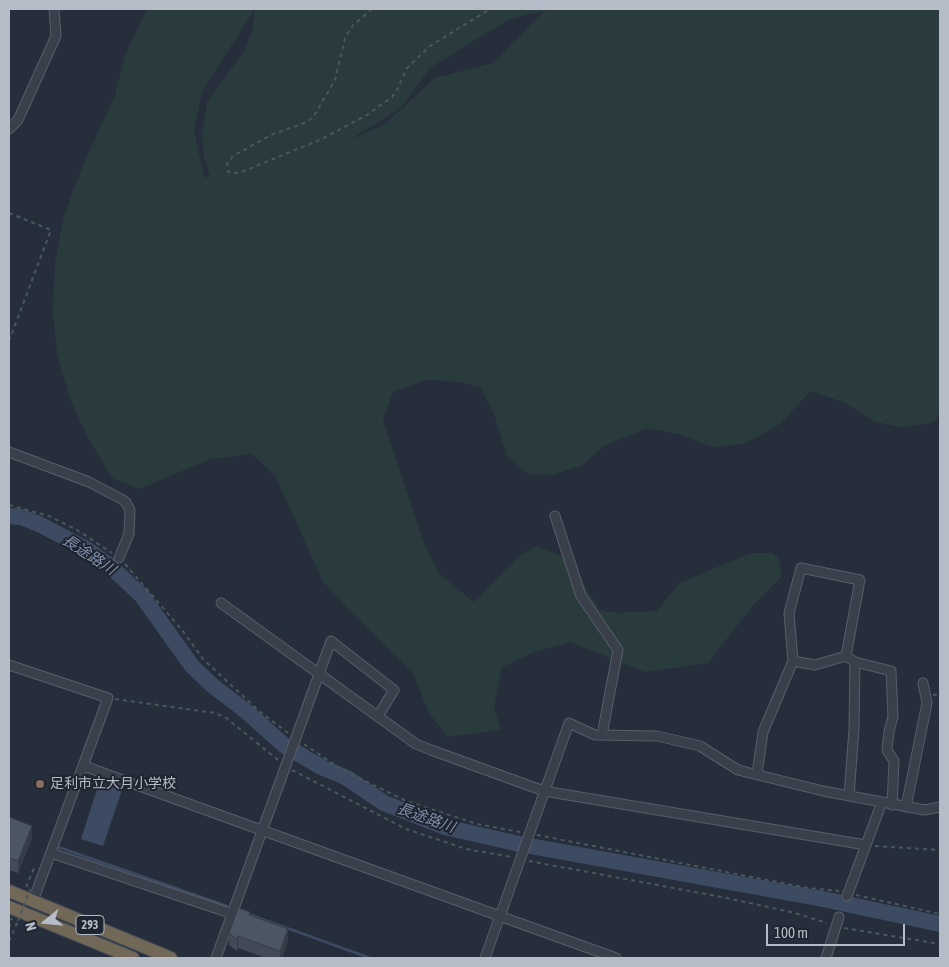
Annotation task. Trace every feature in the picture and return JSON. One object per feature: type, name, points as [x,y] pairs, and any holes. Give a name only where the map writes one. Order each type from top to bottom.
[{"type":"highway","name":"293","points":[[9,891],[32,895],[171,958]]},
{"type":"highway","name":"293","points":[[9,907],[132,958]]},
{"type":"street","points":[[9,129],[56,36],[54,9]]},
{"type":"street","points":[[9,452],[89,482],[125,501],[130,510],[129,534],[118,558]]},
{"type":"street","points":[[555,516],[580,596],[618,650],[602,735]]},
{"type":"street","points":[[757,774],[763,732],[793,661],[789,613],[801,568],[860,580],[850,659],[854,729],[849,796]]},
{"type":"street","points":[[221,603],[416,744],[544,791],[866,845]]},
{"type":"street","points":[[216,958],[331,641],[394,690],[378,716]]},
{"type":"street","points":[[793,661],[815,664],[850,659],[891,671],[893,717],[888,731],[887,750],[894,761],[892,805]]},
{"type":"street","points":[[9,665],[108,698],[51,853],[32,895]]},
{"type":"street","points":[[906,807],[927,703],[923,683]]},
{"type":"street","points":[[485,958],[569,723],[595,735],[657,736],[700,746],[738,770],[849,796],[925,810],[940,807]]},
{"type":"street","points":[[84,766],[616,958]]},
{"type":"street","points":[[847,896],[882,802]]},
{"type":"street","points":[[51,853],[232,914]]},
{"type":"street","points":[[826,958],[838,922]]},
{"type":"path","points":[[372,9],[349,31],[343,45],[335,80],[314,116],[307,122],[271,135],[233,156],[227,164],[228,172],[239,173],[322,139],[367,115],[392,97],[398,90],[407,68],[430,46],[490,9]]},
{"type":"path","points":[[9,213],[51,230],[10,333],[9,341]]},
{"type":"path","points":[[108,698],[215,713],[225,717],[287,765],[406,829],[466,849],[521,857],[940,944]]},
{"type":"path","points":[[866,845],[940,850]]},
{"type":"path","points":[[9,941],[32,895]]},
{"type":"path","points":[[9,928],[10,924]]},
{"type":"shaded area","points":[[147,9],[255,9],[940,9],[940,414],[934,422],[902,428],[874,421],[843,402],[811,391],[780,424],[744,444],[713,447],[678,434],[647,428],[604,446],[581,466],[552,475],[528,474],[507,456],[494,414],[480,387],[460,382],[426,380],[393,392],[383,420],[424,543],[440,575],[474,602],[518,557],[537,546],[567,558],[600,610],[617,613],[657,611],[679,583],[752,553],[773,553],[779,560],[782,576],[750,609],[708,663],[645,672],[570,642],[537,651],[502,667],[494,708],[501,730],[447,737],[428,711],[413,673],[344,605],[322,580],[276,477],[252,454],[211,459],[139,489],[112,478],[88,438],[70,399],[57,354],[53,313],[55,263],[64,216],[83,165],[115,95],[126,53]],"holes":[[[255,9],[252,32],[245,50],[207,102],[202,134],[204,156],[210,177],[204,177],[194,131],[203,90]],[[545,10],[493,63],[435,78],[384,125],[351,139],[402,107],[430,68],[508,20]]]},
{"type":"water","points":[[99,783],[122,790],[103,846],[81,839]]},
{"type":"building","points":[[9,817],[32,826],[18,861],[9,858]]},
{"type":"building","points":[[238,908],[250,912],[249,915],[288,929],[280,951],[238,936],[237,939],[229,933]]},
{"type":"waterway","name":"長途路川","points":[[9,516],[21,517],[39,524],[85,548],[110,566],[142,596],[192,666],[213,686],[247,712],[284,745],[321,767],[347,778],[384,803],[445,827],[519,844],[823,899],[940,924]]},
{"type":"waterway","points":[[58,847],[227,906]]},
{"type":"waterway","points":[[248,914],[370,958]]},
{"type":"place","name":"足利市立大月小学校","points":[[40,784]]}]
